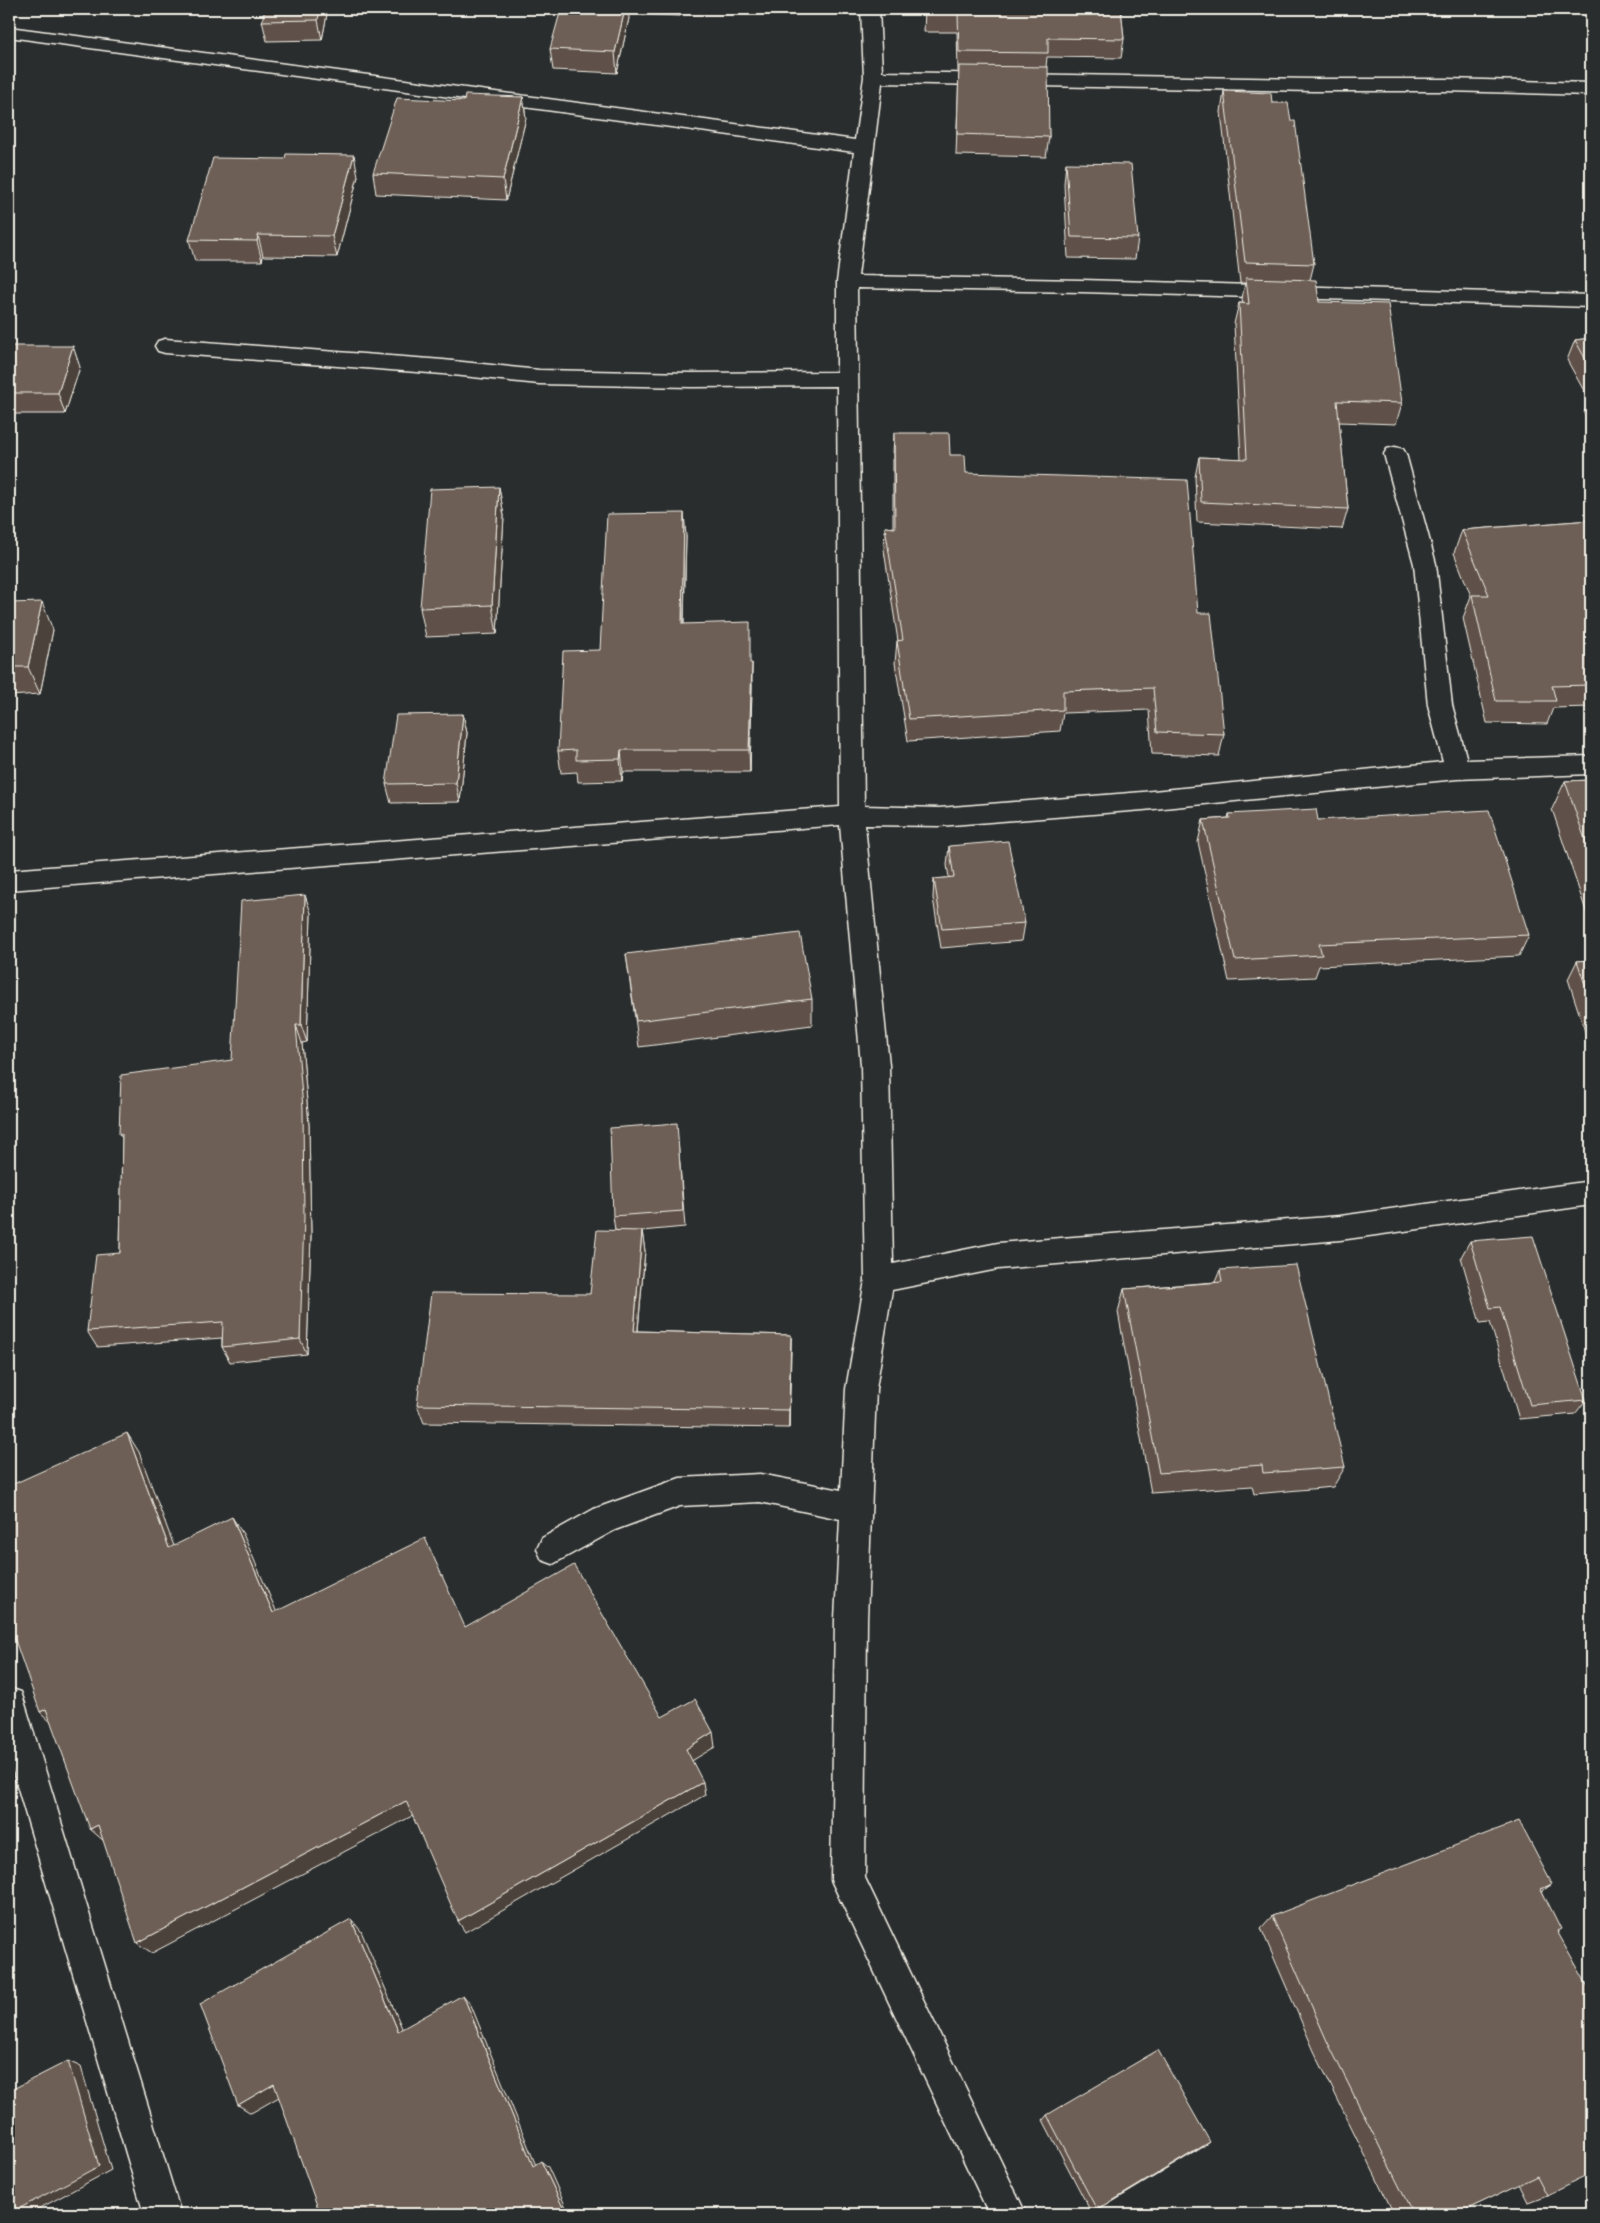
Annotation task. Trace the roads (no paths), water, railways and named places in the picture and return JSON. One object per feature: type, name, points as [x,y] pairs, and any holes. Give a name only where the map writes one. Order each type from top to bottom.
[{"type":"street","points":[[870,9],[873,77],[846,282],[852,815],[875,1065],[879,1280],[861,1389],[852,1619],[848,1880],[1008,2214]]},
{"type":"street","points":[[9,32],[863,147]]},
{"type":"street","points":[[873,77],[1446,85],[1591,89]]},
{"type":"street","points":[[846,282],[1082,286],[1591,301]]},
{"type":"street","points":[[165,346],[443,367],[539,377],[691,380],[848,379]]},
{"type":"street","points":[[1395,454],[1425,564],[1440,705],[1457,770]]},
{"type":"street","points":[[9,880],[852,815],[939,817],[1143,801],[1457,770],[1591,765]]},
{"type":"street","points":[[879,1280],[998,1256],[1340,1228],[1591,1193]]},
{"type":"street","points":[[553,1549],[605,1519],[680,1492],[760,1488],[856,1508]]},
{"type":"street","points":[[9,1704],[162,2214]]}]
